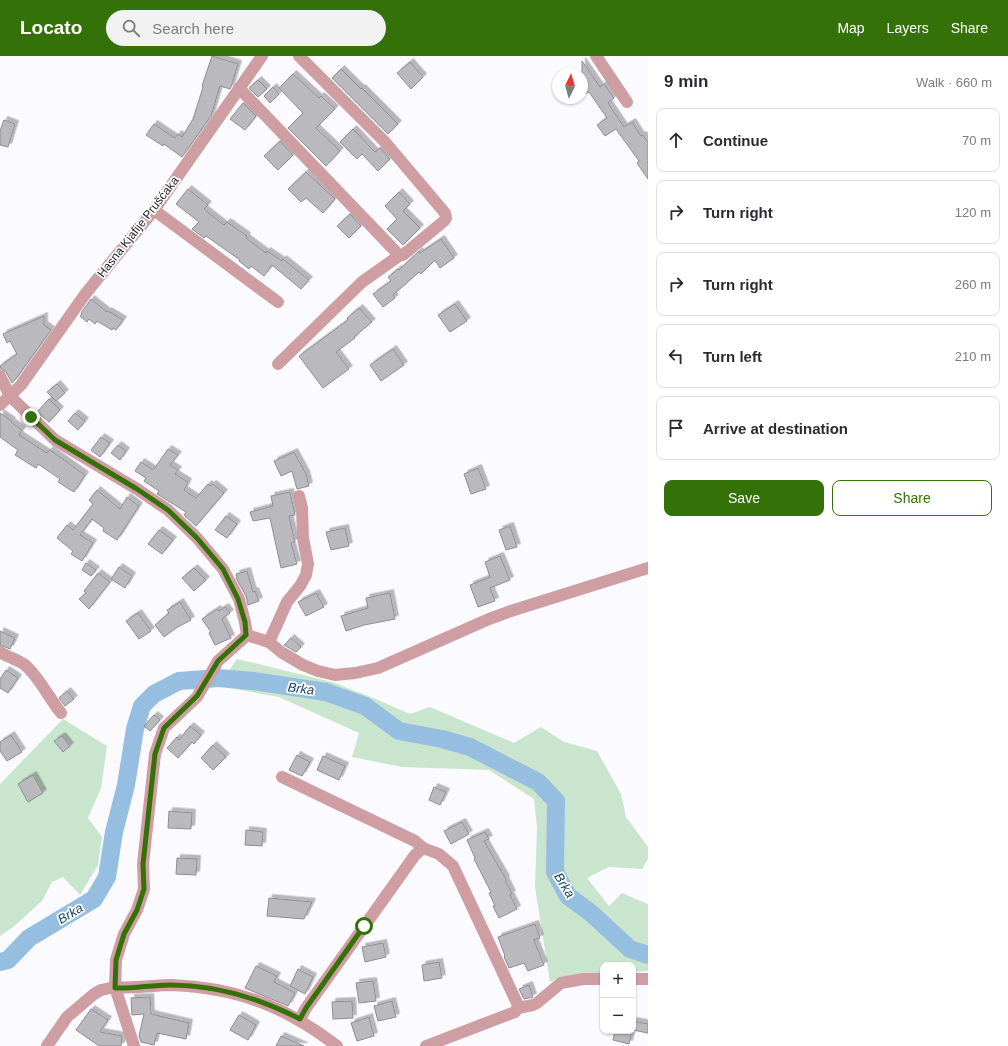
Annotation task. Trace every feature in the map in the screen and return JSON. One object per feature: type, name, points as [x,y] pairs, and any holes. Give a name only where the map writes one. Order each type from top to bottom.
[{"type":"street","name":"Hasna Kjafije Prušćaka","points":[[0,404],[21,384],[86,293],[154,210],[262,56]]},
{"type":"street","points":[[278,364],[362,282],[400,255],[403,255],[446,218],[445,214],[385,142],[299,56]]},
{"type":"street","points":[[596,56],[627,102]]},
{"type":"street","points":[[239,88],[400,255]]},
{"type":"street","points":[[154,210],[278,302]]},
{"type":"street","points":[[0,376],[10,396],[55,440],[137,489],[168,510],[197,538],[223,569],[238,599],[245,622],[246,635]]},
{"type":"street","points":[[269,642],[287,602],[300,586],[306,575],[308,564],[303,538],[302,508],[299,496]]},
{"type":"street","points":[[246,635],[269,642],[286,655],[303,665],[318,671],[335,675],[355,673],[378,668],[508,612],[648,568]]},
{"type":"street","points":[[134,1046],[115,988],[116,960],[124,934],[137,910],[144,889],[143,864],[155,754],[164,728],[197,696],[218,661],[246,635]]},
{"type":"street","points":[[0,652],[24,664],[36,677],[61,713]]},
{"type":"street","points":[[282,777],[415,841],[423,848],[439,854],[453,866],[518,1008]]},
{"type":"street","points":[[300,1019],[306,1008],[364,926],[415,856],[423,848]]},
{"type":"street","points":[[426,1046],[515,1012],[518,1008],[533,1005],[561,983],[582,979],[600,979]]},
{"type":"street","points":[[636,979],[648,979]]},
{"type":"street","points":[[47,1046],[67,1017],[94,994],[101,990],[170,985],[198,987],[242,995],[282,1010],[300,1019],[337,1046]]},
{"type":"green space","points":[[237,659],[332,682],[410,714],[430,707],[514,743],[541,727],[564,742],[597,751],[621,794],[626,817],[648,847],[648,859],[642,869],[609,867],[587,878],[609,906],[622,893],[648,904],[648,971],[636,972],[636,962],[600,962],[600,974],[570,976],[550,982],[535,887],[537,827],[534,799],[489,770],[402,767],[352,757],[359,733],[279,697],[218,686]]},
{"type":"green space","points":[[63,719],[107,746],[101,788],[88,818],[102,837],[98,865],[80,895],[63,877],[52,882],[42,901],[12,928],[0,936],[0,784]]},
{"type":"building","points":[[212,56],[238,64],[230,89],[220,86],[211,116],[182,157],[164,144],[163,146],[146,135],[154,124],[175,138],[178,134],[182,137],[193,119]]},
{"type":"building","points":[[582,61],[587,68],[582,68]]},
{"type":"building","points":[[410,62],[423,77],[411,89],[397,73]]},
{"type":"building","points":[[341,69],[398,124],[388,134],[332,78]]},
{"type":"building","points":[[588,70],[600,87],[604,84],[614,98],[608,103],[624,127],[632,122],[641,136],[643,135],[648,142],[648,179],[637,163],[639,161],[616,129],[605,136],[597,125],[607,118],[589,92]]},
{"type":"building","points":[[293,74],[319,98],[321,96],[335,109],[316,128],[340,151],[326,166],[288,128],[303,113],[279,88]]},
{"type":"building","points":[[258,80],[267,89],[258,97],[249,88]]},
{"type":"building","points":[[273,87],[279,94],[270,103],[264,96]]},
{"type":"building","points":[[243,103],[256,116],[245,130],[230,119]]},
{"type":"building","points":[[4,120],[15,124],[8,147],[0,145],[0,131]]},
{"type":"building","points":[[353,129],[375,152],[380,148],[390,159],[378,171],[362,154],[357,159],[340,142]]},
{"type":"building","points":[[280,141],[293,155],[278,170],[264,156]]},
{"type":"building","points":[[306,172],[335,199],[323,213],[306,198],[301,202],[288,189]]},
{"type":"building","points":[[188,189],[208,205],[204,209],[224,225],[227,222],[247,236],[246,238],[266,253],[267,251],[282,261],[283,259],[309,280],[301,289],[272,265],[264,276],[251,266],[249,269],[239,261],[240,260],[206,236],[204,238],[192,229],[199,222],[176,204]]},
{"type":"building","points":[[399,192],[410,204],[403,211],[420,228],[403,245],[387,229],[397,219],[385,206]]},
{"type":"building","points":[[350,214],[361,226],[349,238],[337,226]]},
{"type":"building","points":[[441,239],[454,258],[440,268],[435,260],[421,274],[419,272],[393,295],[395,298],[383,307],[373,294],[391,281],[388,277],[398,269],[399,270],[419,251],[420,253]]},
{"type":"building","points":[[91,299],[107,312],[108,311],[123,320],[116,330],[113,328],[112,330],[97,321],[95,324],[89,319],[87,322],[80,316]]},
{"type":"building","points":[[455,304],[467,321],[450,332],[438,315]]},
{"type":"building","points":[[359,308],[372,322],[354,337],[355,338],[336,352],[349,369],[323,388],[299,356],[348,320],[347,318]]},
{"type":"building","points":[[44,316],[44,325],[51,330],[12,383],[6,372],[1,369],[0,366],[17,354],[10,341],[7,343],[3,334]]},
{"type":"building","points":[[393,349],[404,365],[381,381],[370,365]]},
{"type":"building","points":[[57,384],[65,393],[56,401],[47,392]]},
{"type":"building","points":[[49,399],[60,410],[49,422],[37,412]]},
{"type":"building","points":[[0,413],[22,430],[19,435],[47,453],[50,450],[85,475],[74,492],[58,482],[60,479],[38,464],[36,468],[15,455],[18,450],[0,437]]},
{"type":"building","points":[[75,413],[85,421],[78,430],[68,421]]},
{"type":"building","points":[[101,437],[110,443],[100,457],[91,450]]},
{"type":"building","points":[[118,445],[126,451],[120,460],[111,453]]},
{"type":"building","points":[[168,449],[178,455],[170,465],[178,470],[175,474],[188,482],[184,490],[196,498],[208,484],[210,486],[213,484],[224,493],[196,526],[184,515],[186,512],[157,494],[159,491],[144,481],[146,478],[135,471],[141,462],[154,469]]},
{"type":"building","points":[[294,452],[306,474],[309,486],[297,489],[292,471],[281,476],[274,461]]},
{"type":"building","points":[[478,468],[486,489],[471,494],[464,474]]},
{"type":"building","points":[[97,490],[120,509],[127,497],[139,506],[117,540],[103,531],[104,528],[92,519],[80,535],[93,543],[82,561],[71,554],[73,551],[57,538],[67,525],[73,530],[93,504],[89,500]]},
{"type":"building","points":[[290,492],[295,515],[289,516],[295,542],[291,543],[297,564],[281,568],[270,518],[253,521],[250,512],[273,506],[271,496]]},
{"type":"building","points":[[226,516],[237,524],[227,538],[215,530]]},
{"type":"building","points":[[510,526],[517,547],[506,550],[499,530]]},
{"type":"building","points":[[345,528],[349,546],[331,550],[326,532]]},
{"type":"building","points":[[159,530],[173,540],[162,554],[148,544]]},
{"type":"building","points":[[500,556],[510,580],[490,588],[495,601],[478,607],[470,585],[490,577],[485,562]]},
{"type":"building","points":[[86,563],[96,570],[91,576],[82,570]]},
{"type":"building","points":[[119,567],[132,576],[125,588],[111,579]]},
{"type":"building","points":[[194,568],[206,580],[194,591],[182,578]]},
{"type":"building","points":[[247,571],[253,592],[255,591],[259,601],[248,605],[246,596],[237,580],[236,574]]},
{"type":"building","points":[[98,573],[110,582],[89,609],[79,599],[86,593],[84,591]]},
{"type":"building","points":[[316,593],[324,607],[306,616],[298,602]]},
{"type":"building","points":[[390,593],[395,619],[364,625],[346,631],[341,616],[368,608],[366,598]]},
{"type":"building","points":[[180,602],[191,620],[176,628],[164,637],[155,625],[169,613],[167,610]]},
{"type":"building","points":[[225,607],[230,613],[222,619],[231,638],[215,645],[209,633],[211,632],[202,619],[217,609],[219,611]]},
{"type":"building","points":[[138,613],[151,631],[139,639],[126,621]]},
{"type":"building","points":[[0,631],[15,638],[10,649],[0,645]]},
{"type":"building","points":[[291,638],[301,647],[296,652],[284,645]]},
{"type":"building","points":[[6,670],[18,678],[8,693],[0,688],[0,679]]},
{"type":"building","points":[[67,691],[74,699],[65,706],[59,698]]},
{"type":"building","points":[[154,715],[160,720],[150,731],[144,726]]},
{"type":"building","points":[[190,726],[201,735],[194,744],[192,742],[178,758],[167,748],[177,737],[179,740]]},
{"type":"building","points":[[11,735],[22,752],[7,761],[0,751],[0,742]]},
{"type":"building","points":[[62,736],[70,746],[63,752],[54,741]]},
{"type":"building","points":[[213,745],[226,757],[213,770],[201,758]]},
{"type":"building","points":[[297,755],[310,762],[302,776],[289,770]]},
{"type":"building","points":[[323,756],[345,766],[339,780],[317,770]]},
{"type":"building","points":[[33,775],[43,793],[28,802],[18,784]]},
{"type":"building","points":[[434,787],[446,792],[440,805],[429,800]]},
{"type":"building","points":[[169,811],[192,813],[191,829],[168,828]]},
{"type":"building","points":[[462,822],[469,834],[451,844],[444,831]]},
{"type":"building","points":[[246,830],[263,832],[262,846],[245,845]]},
{"type":"building","points":[[485,832],[489,839],[484,841],[506,879],[505,880],[512,894],[510,895],[517,909],[499,918],[489,893],[491,892],[474,859],[475,858],[467,840]]},
{"type":"building","points":[[177,858],[197,859],[196,875],[176,874]]},
{"type":"building","points":[[269,898],[312,902],[304,919],[267,916]]},
{"type":"building","points":[[535,924],[540,938],[534,940],[544,965],[528,971],[524,963],[509,968],[498,937]]},
{"type":"building","points":[[383,943],[386,957],[365,962],[362,947]]},
{"type":"building","points":[[439,962],[442,978],[424,981],[422,965]]},
{"type":"building","points":[[256,966],[277,976],[274,982],[295,993],[288,1006],[245,988]]},
{"type":"building","points":[[298,969],[313,977],[305,994],[290,986]]},
{"type":"building","points":[[373,981],[376,1001],[359,1003],[356,983]]},
{"type":"building","points":[[529,985],[533,997],[524,999],[519,989]]},
{"type":"building","points":[[150,997],[151,1014],[189,1023],[186,1039],[157,1033],[154,1045],[141,1042],[139,1036],[144,1014],[132,1015],[131,998]]},
{"type":"building","points":[[352,1001],[353,1018],[333,1019],[332,1002]]},
{"type":"building","points":[[392,1001],[396,1017],[378,1021],[374,1006]]},
{"type":"building","points":[[91,1009],[108,1020],[100,1032],[122,1036],[121,1046],[99,1046],[76,1030]]},
{"type":"building","points":[[239,1015],[256,1025],[248,1040],[230,1030]]},
{"type":"building","points":[[369,1017],[374,1036],[357,1041],[351,1023]]},
{"type":"building","points":[[636,1022],[648,1024],[648,1033],[636,1031]]},
{"type":"building","points":[[614,1034],[631,1034],[629,1044],[613,1040]]},
{"type":"building","points":[[281,1036],[304,1046],[276,1046]]},
{"type":"waterway","name":"Brka","points":[[0,962],[8,960],[29,938],[94,899],[107,877],[114,832],[126,785],[135,729],[142,706],[154,694],[179,681],[218,678],[253,681],[326,692],[365,706],[399,731],[442,739],[470,747],[538,782],[556,801],[555,872],[568,896],[591,913],[630,949],[648,955]]},
{"type":"route","points":[[31,417],[55,440],[137,489],[168,510],[197,538],[223,569],[238,599],[245,622],[246,635],[218,661],[197,696],[164,728],[155,754],[152,776],[143,864],[144,889],[137,910],[124,934],[116,960],[115,988],[170,985],[224,991],[242,995],[282,1010],[300,1019],[306,1008],[364,926]]}]
